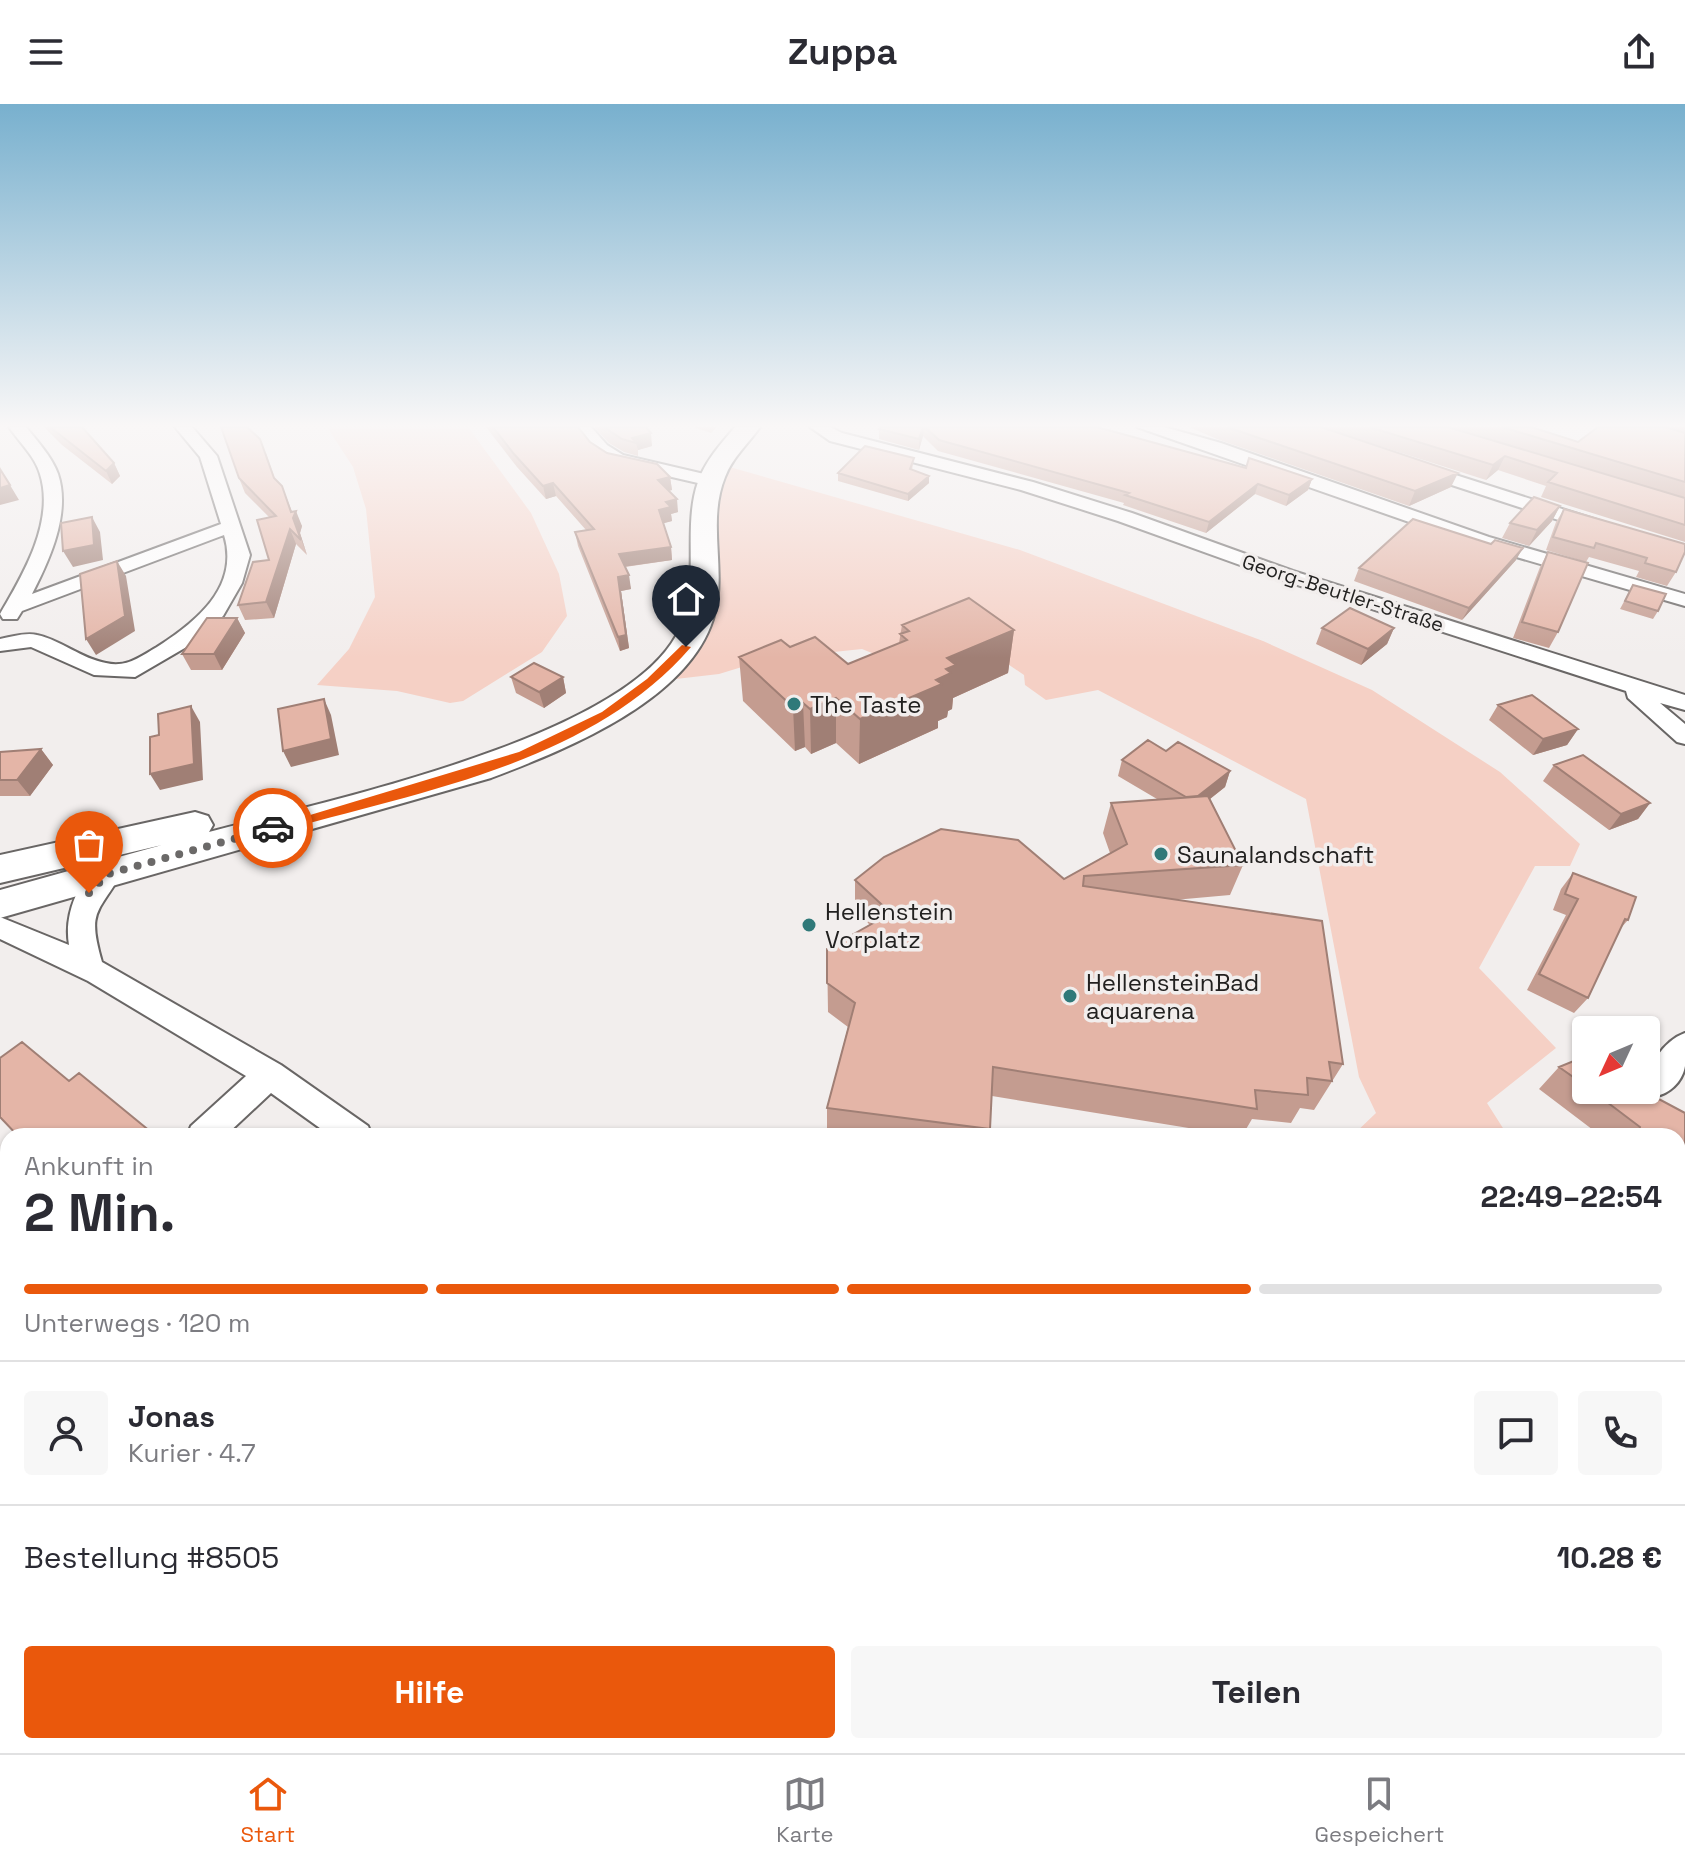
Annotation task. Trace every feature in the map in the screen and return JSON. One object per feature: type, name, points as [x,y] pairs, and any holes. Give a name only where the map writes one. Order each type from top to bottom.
[{"type":"street","points":[[0,631],[15,607],[46,539],[53,513],[52,504]]},
{"type":"street","points":[[0,645],[33,640],[102,670],[135,670],[187,637],[216,612],[232,583],[240,555],[224,504]]},
{"type":"street","points":[[0,904],[412,790],[513,758],[606,714],[650,682],[686,647],[702,609],[706,504]]},
{"type":"street","name":"Georg-Beutler-Straße","points":[[1084,504],[1286,575],[1685,703]]},
{"type":"street","points":[[1377,504],[1482,541],[1685,600]]},
{"type":"street","points":[[1529,504],[1616,532]]},
{"type":"street","points":[[15,607],[232,526]]},
{"type":"street","points":[[1627,685],[1685,737]]},
{"type":"street","points":[[0,869],[203,823],[412,790]]},
{"type":"street","points":[[89,967],[79,933],[84,905],[89,893],[108,874]]},
{"type":"street","points":[[0,928],[89,967],[270,1074],[345,1128]]},
{"type":"street","points":[[1660,1078],[1685,1046]]},
{"type":"street","points":[[212,1128],[270,1074]]},
{"type":"shaded area","points":[[364,504],[524,504],[559,574],[567,616],[542,652],[463,701],[450,703],[397,691],[317,685],[349,649],[375,597]]},
{"type":"shaded area","points":[[712,504],[859,504],[1020,550],[1263,641],[1372,690],[1500,772],[1580,844],[1570,866],[1535,866],[1479,968],[1556,1048],[1487,1103],[1503,1128],[1360,1128],[1376,1113],[1359,1077],[1306,799],[1098,690],[1046,700],[1025,685],[1024,675],[968,637],[899,664],[862,649],[768,659],[719,674],[650,682],[686,647]]},
{"type":"building","points":[[264,504],[288,504],[291,512],[296,511],[293,518],[301,540],[290,529],[266,602],[238,605],[253,562],[269,560],[257,520],[276,516]]},
{"type":"building","points":[[572,504],[668,504],[671,507],[659,510],[671,547],[619,554],[629,575],[618,577],[626,635],[618,637],[575,532],[594,529]]},
{"type":"building","points":[[1153,504],[1232,504],[1209,522]]},
{"type":"building","points":[[1528,504],[1560,506],[1537,530],[1510,523]]},
{"type":"building","points":[[1618,504],[1685,504],[1685,525]]},
{"type":"building","points":[[1564,509],[1685,544],[1685,552],[1676,572],[1645,563],[1647,558],[1596,543],[1594,548],[1553,537]]},
{"type":"building","points":[[92,517],[94,545],[63,551],[61,523]]},
{"type":"building","points":[[1413,519],[1491,544],[1495,540],[1523,548],[1469,608],[1359,568]]},
{"type":"building","points":[[1548,552],[1588,563],[1558,632],[1522,622]]},
{"type":"building","points":[[117,561],[125,616],[86,639],[80,574]]},
{"type":"building","points":[[1633,585],[1666,594],[1658,611],[1625,601]]},
{"type":"building","points":[[969,598],[1014,630],[947,658],[956,665],[946,669],[951,673],[936,680],[942,684],[860,719],[836,698],[810,709],[803,703],[793,707],[739,657],[781,640],[790,647],[815,637],[848,664],[907,640],[900,634],[909,631],[902,625]]},
{"type":"building","points":[[1350,608],[1394,628],[1368,649],[1322,628]]},
{"type":"building","points":[[207,618],[237,618],[214,654],[182,654]]},
{"type":"building","points":[[534,663],[563,677],[539,692],[511,677]]},
{"type":"building","points":[[1532,695],[1578,729],[1543,739],[1498,705]]},
{"type":"building","points":[[324,699],[331,739],[283,751],[278,709]]},
{"type":"building","points":[[191,706],[194,764],[150,774],[150,737],[159,735],[158,714]]},
{"type":"building","points":[[1148,740],[1166,751],[1178,742],[1230,771],[1198,796],[1186,797],[1122,760]]},
{"type":"building","points":[[41,749],[17,780],[0,780],[0,752]]},
{"type":"building","points":[[1583,755],[1650,803],[1621,814],[1554,765]]},
{"type":"building","name":"HellensteinBad aquarena","points":[[1208,796],[1243,865],[1084,876],[1083,886],[1322,921],[1343,1064],[1329,1062],[1332,1081],[1307,1078],[1308,1095],[1255,1090],[1257,1109],[993,1067],[990,1128],[827,1108],[855,1003],[827,983],[827,949],[891,913],[855,880],[884,857],[941,829],[1018,840],[1064,879],[1127,844],[1111,803]]},
{"type":"building","points":[[1573,873],[1636,897],[1628,920],[1625,919],[1588,998],[1539,974],[1578,899],[1565,894]]},
{"type":"building","points":[[22,1042],[69,1081],[79,1073],[146,1128],[10,1128],[0,1117],[0,1058]]},
{"type":"building","points":[[1572,1062],[1572,1076],[1559,1067]]},
{"type":"building","points":[[1660,1100],[1685,1113],[1685,1128],[1640,1128],[1610,1104],[1660,1104]]},
{"type":"way so far","points":[[89,893],[108,874],[273,828]]},
{"type":"place","name":"The Taste","points":[[794,704]]},
{"type":"place","name":"Saunalandschaft","points":[[1161,854]]},
{"type":"place","name":"Hellenstein Vorplatz","points":[[809,925]]},
{"type":"place","name":"HellensteinBad aquarena","points":[[1070,996]]},
{"type":"route","points":[[273,828],[457,777],[523,754],[606,714],[650,682],[686,647]]}]
